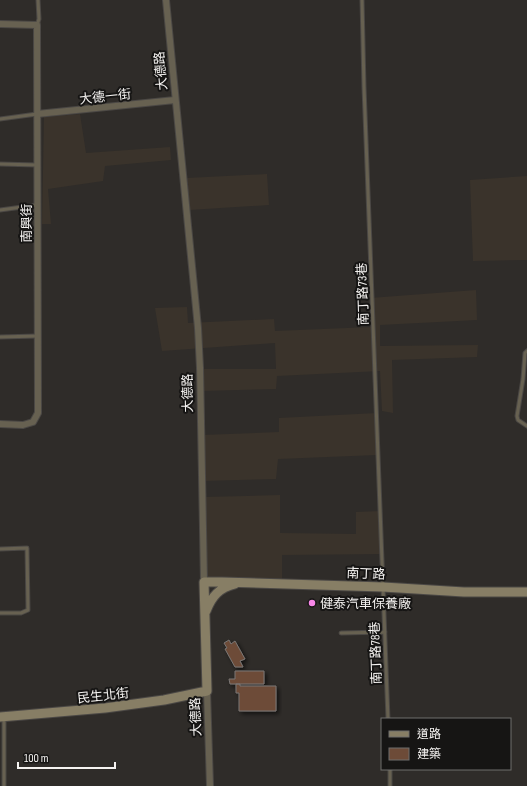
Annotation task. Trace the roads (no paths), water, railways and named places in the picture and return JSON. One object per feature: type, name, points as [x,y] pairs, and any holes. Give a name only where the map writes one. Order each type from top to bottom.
[{"type":"street","name":"大德路","points":[[166,0],[198,328],[210,786]]},
{"type":"street","points":[[0,24],[37,25]]},
{"type":"street","name":"南興街","points":[[0,424],[23,425],[33,422],[38,413],[37,25]]},
{"type":"street","name":"大德一街","points":[[37,114],[176,100]]},
{"type":"street","name":"南丁路","points":[[204,582],[383,587],[464,592],[527,592]]},
{"type":"street","points":[[205,612],[218,592],[228,586],[240,582]]},
{"type":"street","name":"民生北街","points":[[2,717],[105,708],[164,700],[207,691]]},
{"type":"lane","points":[[37,25],[39,19],[38,0]]},
{"type":"lane","name":"南丁路73巷","points":[[362,0],[383,587]]},
{"type":"lane","points":[[0,119],[37,114]]},
{"type":"lane","points":[[0,164],[37,165]]},
{"type":"lane","points":[[0,210],[37,205]]},
{"type":"lane","points":[[0,338],[37,336]]},
{"type":"lane","points":[[527,351],[525,353],[523,379],[517,416],[518,420],[527,426]]},
{"type":"lane","points":[[0,549],[27,548],[28,610],[21,613],[0,613]]},
{"type":"lane","name":"南丁路78巷","points":[[383,587],[388,718]]},
{"type":"lane","points":[[341,633],[385,632]]},
{"type":"lane","points":[[2,717],[4,786]]},
{"type":"lane","points":[[390,770],[390,786]]},
{"type":"place","name":"健泰汽車保養廠","points":[[312,603]]}]
